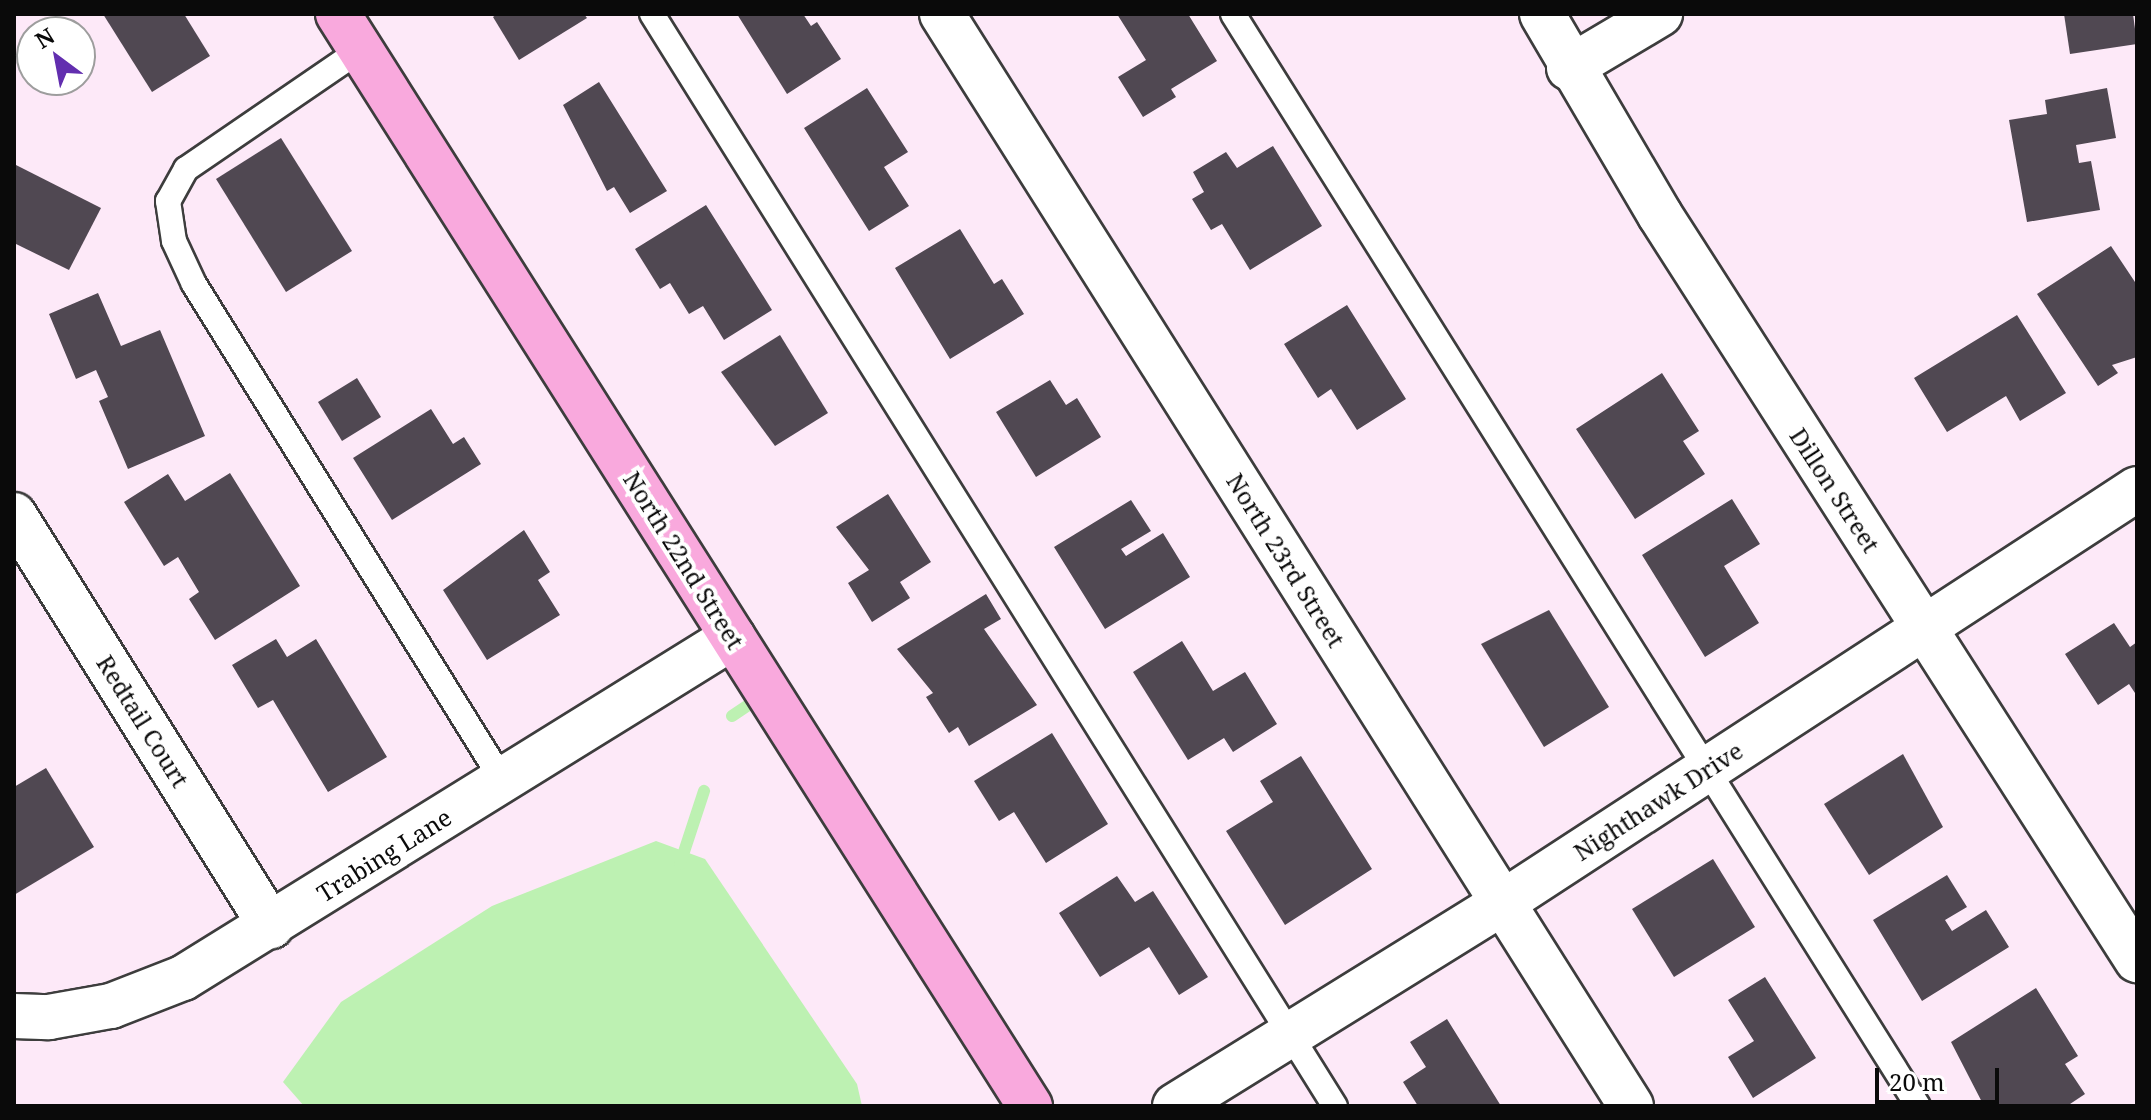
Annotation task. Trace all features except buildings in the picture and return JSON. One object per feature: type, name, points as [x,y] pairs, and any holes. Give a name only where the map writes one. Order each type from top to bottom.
[{"type":"street","name":"North 23rd Street","points":[[942,14],[1631,1106]]},
{"type":"street","name":"Dillon Street","points":[[1542,14],[1569,68],[2137,960]]},
{"type":"street","points":[[1569,68],[1660,14]]},
{"type":"street","name":"North 22nd Street","points":[[349,32],[1030,1106]]},
{"type":"street","name":"Nighthawk Drive","points":[[1175,1106],[1502,903],[2137,489]]},
{"type":"street","name":"Redtail Court","points":[[14,515],[271,926]]},
{"type":"street","name":"Trabing Lane","points":[[14,1016],[49,1017],[111,1006],[183,978],[733,637]]},
{"type":"lane","points":[[652,14],[1335,1106]]},
{"type":"lane","points":[[1233,14],[1918,1106]]},
{"type":"lane","points":[[349,32],[186,169],[168,201],[174,241],[194,284],[503,781]]},
{"type":"shaded area","points":[[656,841],[705,859],[857,1084],[862,1106],[304,1106],[283,1082],[341,1002],[492,906]]},
{"type":"waterway","points":[[732,716],[762,696]]},
{"type":"waterway","points":[[680,864],[704,791]]}]
